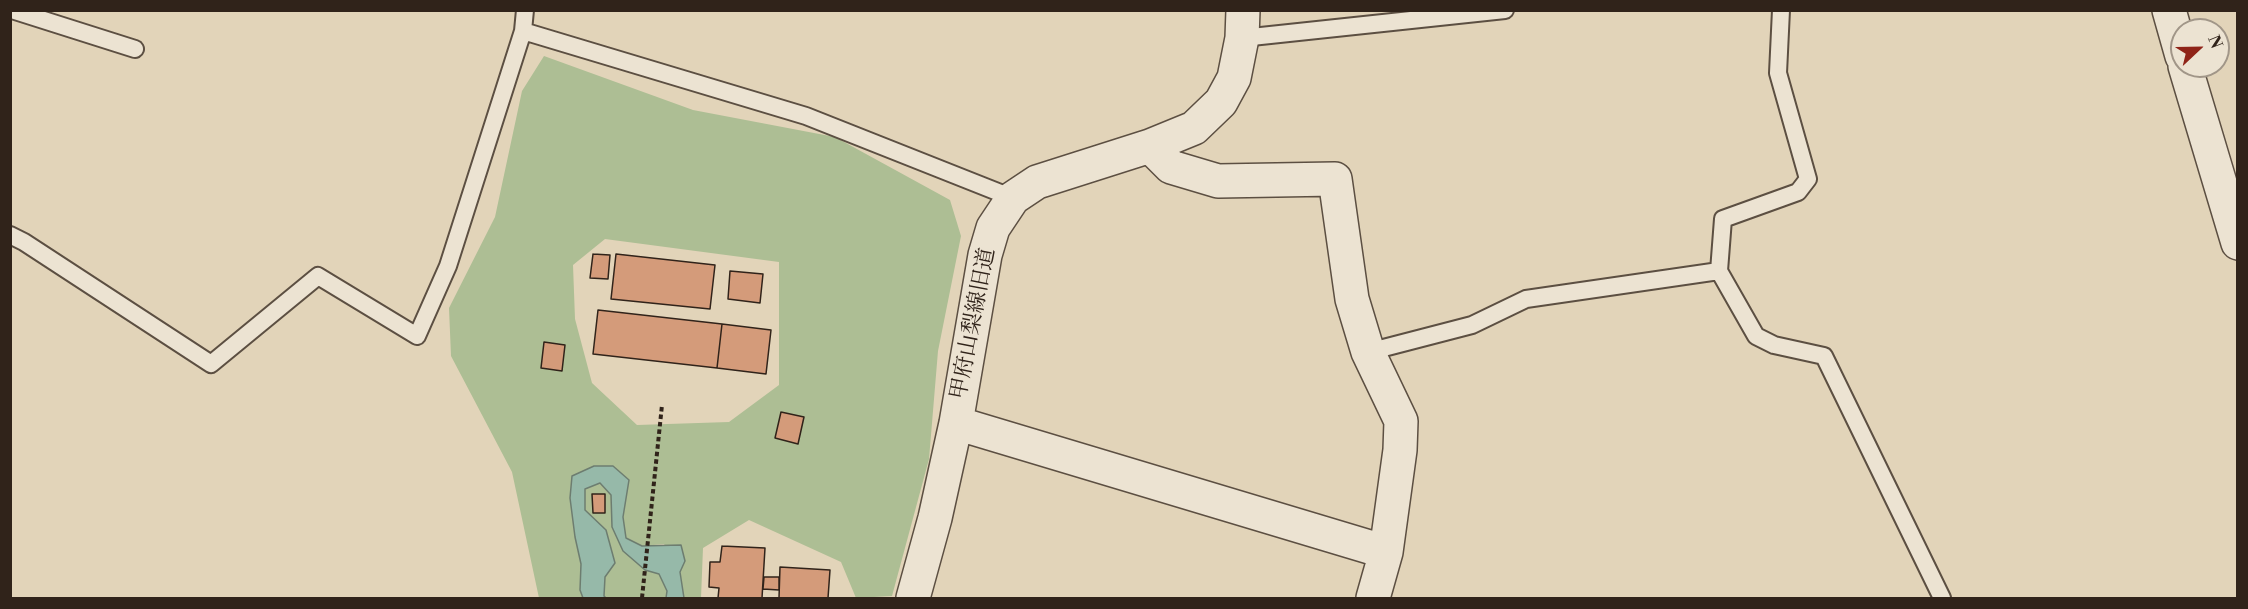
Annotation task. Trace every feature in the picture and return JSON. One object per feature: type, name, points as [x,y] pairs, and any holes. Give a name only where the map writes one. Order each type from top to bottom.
[{"type":"street","name":"甲府山梨線旧道","points":[[913,598],[935,518],[956,423],[985,255],[993,228],[1013,198],[1036,182],[1150,147],[1194,128],[1221,102],[1234,78],[1243,24]]},
{"type":"street","points":[[2189,78],[2238,243]]},
{"type":"street","points":[[1150,147],[1171,167],[1218,181],[1335,179],[1352,299],[1368,352],[1401,422],[1400,450],[1386,552],[1373,598]]},
{"type":"street","points":[[956,423],[1386,552]]},
{"type":"lane","points":[[12,10],[135,49]]},
{"type":"lane","points":[[10,235],[211,364],[318,276],[417,336],[448,266],[524,31],[525,10]]},
{"type":"lane","points":[[1243,24],[1505,10]]},
{"type":"lane","points":[[1781,10],[1778,73],[1808,179],[1798,192],[1723,219],[1719,271],[1756,336],[1774,345],[1824,356],[1942,598]]},
{"type":"lane","points":[[524,31],[806,116],[1013,198]]},
{"type":"lane","points":[[1368,352],[1472,326],[1526,299],[1719,271]]},
{"type":"path","points":[[642,598],[662,405]]},
{"type":"shaded area","points":[[544,56],[693,110],[835,137],[950,200],[961,236],[938,351],[929,459],[892,596],[856,598],[841,562],[749,520],[703,548],[701,598],[684,598],[680,571],[664,544],[642,546],[626,538],[623,517],[629,480],[613,466],[594,466],[572,476],[570,498],[581,564],[580,590],[583,598],[539,598],[512,472],[451,356],[449,308],[495,217],[522,91]],"holes":[[[605,239],[779,262],[779,385],[729,422],[637,425],[592,383],[575,319],[573,265]]]},
{"type":"shaded area","points":[[594,466],[613,466],[629,480],[623,517],[626,538],[642,546],[681,545],[685,561],[680,572],[684,598],[666,598],[667,591],[659,574],[645,570],[623,551],[612,527],[611,495],[600,483],[585,489],[585,510],[606,530],[615,563],[605,577],[604,596],[606,598],[583,598],[580,590],[581,564],[570,498],[572,476]]},
{"type":"shaded area","points":[[600,483],[611,495],[612,527],[645,570],[659,574],[667,591],[666,598],[606,598],[604,596],[605,577],[585,510],[585,489]]},
{"type":"building","points":[[593,254],[610,255],[608,279],[590,278]]},
{"type":"building","points":[[616,254],[715,265],[710,309],[611,299]]},
{"type":"building","points":[[730,271],[763,274],[760,303],[728,299]]},
{"type":"building","points":[[598,310],[722,324],[717,368],[593,354]]},
{"type":"building","points":[[722,324],[771,330],[766,374],[717,368]]},
{"type":"building","points":[[544,342],[565,345],[562,371],[541,368]]},
{"type":"building","points":[[781,412],[804,417],[798,444],[775,438]]},
{"type":"building","points":[[592,494],[605,494],[605,513],[593,513]]},
{"type":"building","points":[[722,546],[765,548],[762,598],[718,598],[719,588],[709,587],[710,562],[720,562]]},
{"type":"building","points":[[780,567],[830,570],[828,598],[779,598]]},
{"type":"building","points":[[764,577],[779,577],[779,590],[763,589]]}]
